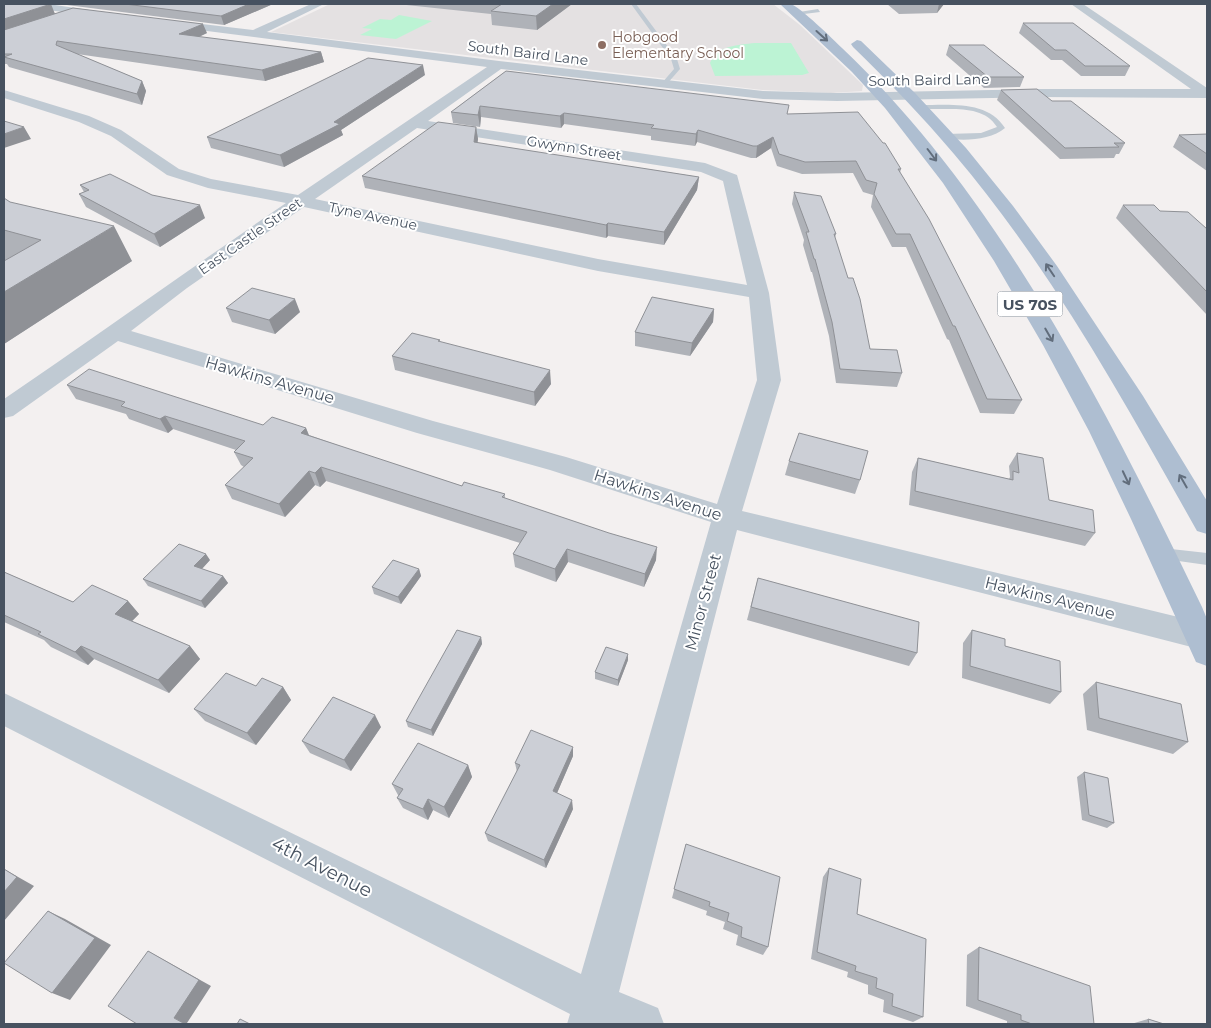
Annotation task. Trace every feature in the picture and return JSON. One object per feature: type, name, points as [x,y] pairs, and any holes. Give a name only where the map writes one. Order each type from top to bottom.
[{"type":"main road","name":"US 70S","points":[[802,8],[929,151],[984,227],[1047,333],[1110,446],[1205,642]]},
{"type":"main road","name":"US 70S","points":[[802,8],[868,54],[946,136],[1024,232],[1136,401],[1207,524]]},
{"type":"street","points":[[28,4],[113,16]]},
{"type":"street","points":[[256,33],[319,4]]},
{"type":"street","points":[[1076,4],[1206,93]]},
{"type":"street","points":[[49,21],[76,12]]},
{"type":"street","name":"South Baird Lane","points":[[157,22],[499,65],[763,95],[882,96],[915,102],[1038,93],[1206,93]]},
{"type":"street","name":"East Castle Street","points":[[4,410],[300,200],[499,65]]},
{"type":"street","name":"Tyne Avenue","points":[[4,94],[77,116],[116,133],[173,172],[208,183],[300,200],[598,265],[759,293]]},
{"type":"street","name":"Gwynn Street","points":[[415,123],[705,168],[731,178]]},
{"type":"street","name":"Minor Street","points":[[592,1014],[726,517],[769,380],[759,293],[731,178]]},
{"type":"street","name":"Hawkins Avenue","points":[[115,333],[426,427],[557,463],[726,517],[1205,642]]},
{"type":"street","name":"4th Avenue","points":[[4,709],[592,1014],[642,1024]]},
{"type":"lane","points":[[633,4],[674,58],[677,69],[664,84]]},
{"type":"lane","points":[[915,102],[980,111],[992,116],[1001,128],[995,133],[978,136],[946,136]]},
{"type":"lane","points":[[1162,554],[1207,559]]},
{"type":"shaded area","name":"Hobgood Elementary School","points":[[330,4],[773,4],[800,25],[863,85],[862,91],[831,93],[762,90],[271,32]]},
{"type":"green space","points":[[399,15],[432,21],[396,39],[360,35],[372,29],[362,28],[380,19],[391,20]]},
{"type":"green space","points":[[755,43],[791,43],[809,73],[802,75],[715,76],[710,63],[718,53],[729,47]]},
{"type":"building","points":[[4,4],[51,4],[4,19]]},
{"type":"building","points":[[125,4],[249,4],[221,16]]},
{"type":"building","points":[[502,4],[553,4],[536,16],[491,11]]},
{"type":"building","points":[[73,8],[203,24],[179,34],[321,52],[262,70],[57,41],[56,45],[142,81],[137,94],[4,57],[12,54],[4,54],[4,30]]},
{"type":"building","points":[[1023,23],[1073,23],[1130,66],[1085,66],[1066,50],[1055,50]]},
{"type":"building","points":[[949,45],[984,45],[1024,77],[988,77]]},
{"type":"building","points":[[368,58],[423,65],[334,122],[340,124],[280,155],[207,137]]},
{"type":"building","points":[[506,71],[789,105],[787,114],[858,112],[883,143],[885,143],[901,169],[898,169],[929,219],[1022,400],[987,399],[955,326],[953,326],[910,234],[896,234],[874,194],[877,183],[866,180],[856,161],[805,162],[779,154],[773,137],[757,146],[753,146],[698,130],[696,134],[651,128],[654,125],[564,113],[560,116],[480,106],[478,115],[451,112]]},
{"type":"building","points":[[1037,89],[1052,101],[1071,101],[1125,143],[1114,143],[1119,147],[1065,148],[1001,90]]},
{"type":"building","points":[[4,121],[24,127],[4,134]]},
{"type":"building","points":[[438,122],[476,127],[474,142],[699,177],[664,232],[608,223],[606,225],[362,176]]},
{"type":"building","points":[[1207,134],[1207,154],[1179,135]]},
{"type":"building","points":[[110,174],[152,195],[200,205],[154,234],[79,194],[89,190],[80,185]]},
{"type":"building","points":[[794,192],[821,196],[836,234],[834,234],[848,278],[853,278],[860,299],[870,349],[897,350],[902,373],[840,369],[832,322],[806,232],[809,232]]},
{"type":"building","points":[[4,198],[10,202],[114,226],[4,292],[4,261],[41,240],[4,230]]},
{"type":"building","points":[[1123,205],[1154,205],[1160,211],[1188,212],[1207,229],[1207,292]]},
{"type":"building","points":[[252,288],[295,299],[269,320],[226,308]]},
{"type":"building","points":[[652,297],[714,309],[692,343],[635,332]]},
{"type":"building","points":[[412,333],[550,370],[534,392],[392,356]]},
{"type":"building","points":[[89,369],[263,425],[272,417],[306,428],[301,433],[462,486],[464,482],[505,494],[502,497],[657,547],[645,574],[567,549],[555,569],[513,554],[527,532],[321,467],[315,473],[309,471],[279,504],[225,485],[253,458],[234,452],[245,441],[165,416],[160,419],[121,406],[125,402],[67,385]]},
{"type":"building","points":[[799,433],[868,451],[860,480],[789,461]]},
{"type":"building","points":[[1017,453],[1043,458],[1049,500],[1093,510],[1095,533],[915,491],[918,458],[1013,480],[1013,471],[1019,473]]},
{"type":"building","points":[[179,544],[206,554],[194,566],[223,576],[201,601],[143,579]]},
{"type":"building","points":[[393,560],[419,569],[398,597],[372,587]]},
{"type":"building","points":[[4,572],[73,602],[92,585],[128,601],[115,614],[190,646],[158,680],[81,646],[75,652],[38,634],[41,632],[4,615]]},
{"type":"building","points":[[758,578],[919,622],[917,653],[751,607]]},
{"type":"building","points":[[457,630],[481,637],[431,730],[406,721]]},
{"type":"building","points":[[972,630],[1005,639],[1005,646],[1060,661],[1061,692],[970,666]]},
{"type":"building","points":[[606,647],[628,654],[618,680],[595,672]]},
{"type":"building","points":[[226,673],[256,686],[262,678],[283,687],[247,733],[194,709]]},
{"type":"building","points":[[1096,682],[1181,704],[1188,742],[1099,718]]},
{"type":"building","points":[[333,697],[375,715],[344,760],[302,741]]},
{"type":"building","points":[[531,730],[573,747],[553,791],[572,800],[544,860],[485,833],[520,765],[515,763]]},
{"type":"building","points":[[418,743],[468,765],[444,807],[428,799],[423,809],[397,798],[403,789],[392,784]]},
{"type":"building","points":[[1084,772],[1108,778],[1114,823],[1089,815]]},
{"type":"building","points":[[686,844],[780,877],[768,947],[741,937],[742,927],[727,921],[729,913],[709,906],[710,902],[674,889]]},
{"type":"building","points":[[829,868],[861,879],[857,914],[926,939],[923,1017],[892,1006],[893,994],[876,988],[877,978],[855,971],[856,966],[817,952]]},
{"type":"building","points":[[4,869],[17,877],[4,892]]},
{"type":"building","points":[[48,911],[95,938],[52,993],[4,963]]},
{"type":"building","points":[[979,947],[1090,986],[1094,1024],[1032,1024],[1021,1020],[1021,1015],[978,1000]]},
{"type":"building","points":[[148,951],[199,980],[174,1018],[185,1024],[137,1024],[108,1006]]},
{"type":"building","points":[[240,1019],[250,1024],[237,1024]]},
{"type":"building","points":[[1148,1019],[1164,1024],[1149,1024]]},
{"type":"place","name":"Hobgood Elementary School","points":[[602,45]]}]
